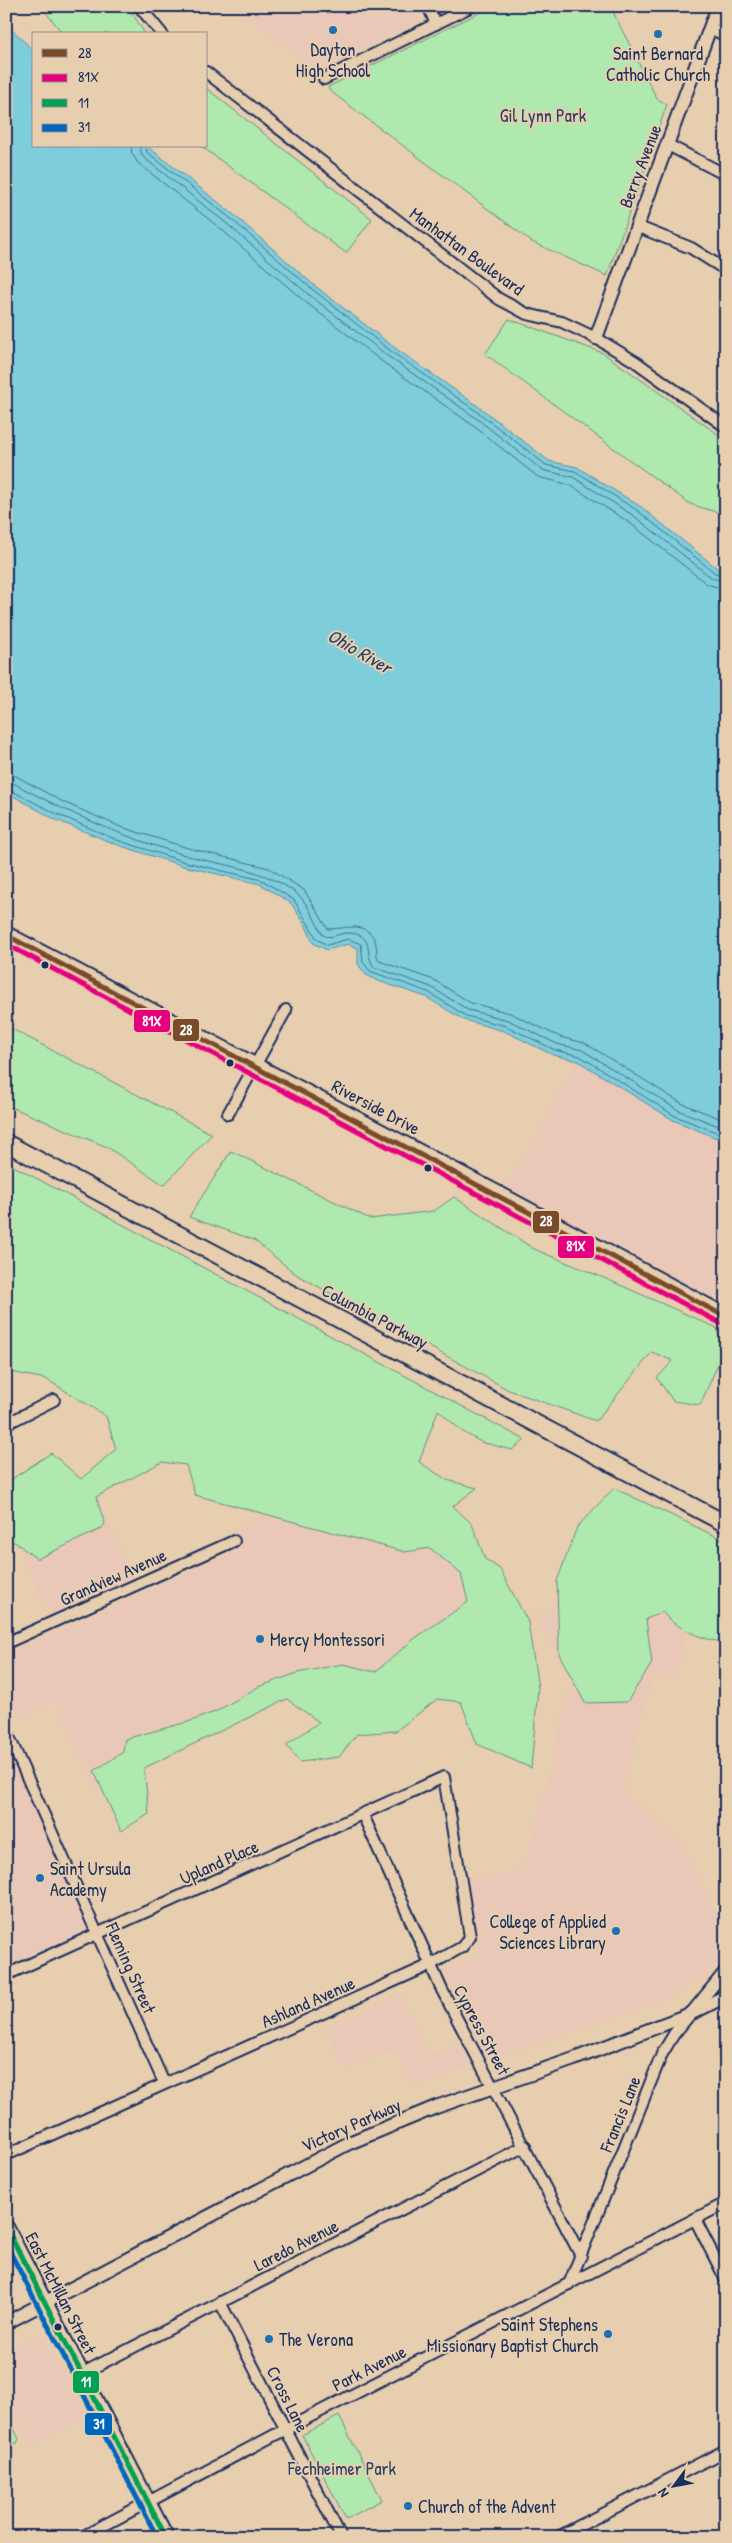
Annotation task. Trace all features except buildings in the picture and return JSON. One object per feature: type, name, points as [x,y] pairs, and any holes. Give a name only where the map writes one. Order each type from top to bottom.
[{"type":"main road","name":"Riverside Drive","points":[[6,935],[256,1065],[726,1317]]},
{"type":"main road","name":"Columbia Parkway","points":[[6,1143],[726,1524]]},
{"type":"main road","name":"East McMillan Street","points":[[6,2227],[166,2537]]},
{"type":"street","points":[[139,6],[160,32]]},
{"type":"street","points":[[428,6],[436,24]]},
{"type":"street","points":[[324,79],[472,6]]},
{"type":"street","name":"Berry Avenue","points":[[596,338],[718,6]]},
{"type":"street","points":[[710,28],[726,36]]},
{"type":"street","name":"Manhattan Boulevard","points":[[208,74],[499,299],[527,314],[562,322],[596,338],[636,362],[726,427]]},
{"type":"street","points":[[668,145],[726,175]]},
{"type":"street","points":[[636,226],[690,248],[726,270]]},
{"type":"street","points":[[228,1114],[286,1010]]},
{"type":"street","points":[[6,1424],[54,1400]]},
{"type":"street","name":"Grandview Avenue","points":[[6,1643],[234,1541]]},
{"type":"street","name":"Fleming Street","points":[[6,1730],[164,2083]]},
{"type":"street","name":"Upland Place","points":[[6,1975],[444,1777]]},
{"type":"street","name":"Ashland Avenue","points":[[6,2155],[430,1965],[462,1947],[470,1937],[444,1777]]},
{"type":"street","name":"Cypress Street","points":[[363,1815],[430,1965],[581,2256]]},
{"type":"street","name":"Francis Lane","points":[[569,2284],[662,2054],[690,2014],[726,1970]]},
{"type":"street","name":"Victory Parkway","points":[[6,2323],[324,2155],[384,2127],[493,2086],[574,2059],[690,2014],[726,1996]]},
{"type":"street","name":"Laredo Avenue","points":[[82,2374],[525,2146]]},
{"type":"street","name":"Park Avenue","points":[[82,2537],[286,2429],[726,2203]]},
{"type":"street","points":[[695,2219],[726,2280]]},
{"type":"street","name":"Cross Lane","points":[[220,2302],[341,2537]]},
{"type":"street","points":[[558,2537],[726,2450]]},
{"type":"shaded area","name":"Dayton High School","points":[[234,6],[414,6],[419,18],[418,22],[320,70],[312,66]]},
{"type":"shaded area","points":[[578,1061],[673,1120],[726,1142],[726,1317],[501,1196]]},
{"type":"shaded area","name":"Mercy Montessori","points":[[316,1481],[396,1552],[399,1544],[439,1543],[468,1577],[495,1634],[302,1694],[95,1788],[56,1702],[14,1721],[6,1705],[6,1654],[237,1550],[231,1534]]},
{"type":"shaded area","points":[[96,1493],[133,1577],[49,1615],[12,1531]]},
{"type":"shaded area","points":[[580,1523],[603,1535],[711,1541],[675,1678],[659,1674],[658,1677],[652,1679],[623,1792],[679,1839],[726,1933],[726,1952],[709,1971],[694,1983],[661,2001],[488,2060],[443,1970],[479,1954],[467,1880],[524,1871],[572,1679],[538,1621],[533,1618],[549,1612]]},
{"type":"shaded area","name":"Saint Ursula Academy","points":[[17,1754],[98,1934],[6,1975],[6,1758]]},
{"type":"shaded area","points":[[400,1994],[429,2056],[459,2043],[470,2066],[413,2088],[395,2050],[344,2069],[325,2028]]},
{"type":"shaded area","points":[[6,2268],[18,2292],[6,2298]]},
{"type":"shaded area","points":[[42,2332],[87,2417],[31,2446],[13,2411],[6,2414],[6,2350]]},
{"type":"green space","points":[[41,6],[128,6],[144,32],[61,32]]},
{"type":"green space","name":"Gil Lynn Park","points":[[493,6],[610,6],[657,99],[667,104],[607,276],[532,242],[330,91],[328,87]]},
{"type":"green space","points":[[208,90],[372,219],[346,253],[204,148],[208,148]]},
{"type":"green space","points":[[509,319],[603,353],[726,440],[726,515],[690,504],[485,354]]},
{"type":"green space","points":[[6,1026],[212,1134],[164,1185],[107,1147],[6,1105]]},
{"type":"green space","points":[[231,1151],[370,1219],[434,1211],[454,1197],[534,1249],[717,1328],[723,1353],[700,1405],[673,1401],[657,1378],[673,1361],[652,1352],[596,1421],[509,1390],[297,1275],[254,1240],[189,1217]]},
{"type":"green space","points":[[6,1162],[525,1440],[512,1450],[481,1442],[463,1432],[438,1410],[419,1462],[447,1480],[477,1488],[453,1506],[472,1524],[485,1559],[500,1569],[528,1622],[538,1688],[531,1768],[477,1744],[461,1702],[437,1699],[396,1731],[357,1734],[339,1757],[300,1762],[286,1745],[319,1722],[287,1699],[144,1768],[149,1814],[121,1831],[94,1771],[123,1752],[125,1739],[191,1721],[217,1711],[258,1687],[297,1673],[343,1664],[375,1672],[414,1639],[468,1602],[461,1574],[430,1548],[405,1552],[195,1495],[186,1465],[162,1462],[96,1497],[105,1524],[101,1529],[37,1559],[15,1542],[6,1542],[6,1483],[51,1453],[81,1479],[116,1449],[106,1416],[46,1379],[6,1371]]},
{"type":"green space","points":[[614,1488],[726,1541],[726,1641],[710,1640],[691,1633],[674,1623],[663,1612],[646,1619],[652,1663],[627,1702],[585,1703],[559,1654],[557,1581],[577,1527]]},
{"type":"green space","name":"Fechheimer Park","points":[[339,2416],[382,2500],[346,2519],[302,2435]]},
{"type":"green space","points":[[9,2423],[19,2439],[17,2443],[11,2444],[6,2440],[6,2424]]},
{"type":"water","name":"Ohio River","points":[[6,24],[32,49],[32,148],[150,148],[233,214],[315,286],[395,348],[482,409],[549,461],[577,467],[641,507],[718,569],[726,572],[726,1142],[673,1120],[578,1061],[553,1055],[504,1031],[464,1020],[426,997],[366,975],[358,964],[358,948],[348,944],[327,950],[313,943],[306,926],[291,903],[260,884],[183,866],[115,844],[54,819],[6,792]]},
{"type":"transit line","name":"28","points":[[6,935],[726,1317]]},
{"type":"transit line","name":"81X","points":[[6,944],[722,1324]]},
{"type":"transit line","name":"11","points":[[6,2227],[166,2537]]},
{"type":"transit line","name":"31","points":[[6,2244],[157,2537]]},
{"type":"place","name":"Dayton High School","points":[[333,30]]},
{"type":"place","name":"Saint Bernard Catholic Church","points":[[658,34]]},
{"type":"place","name":"Mercy Montessori","points":[[260,1639]]},
{"type":"place","name":"Saint Ursula Academy","points":[[40,1878]]},
{"type":"place","name":"College of Applied Sciences Library","points":[[616,1931]]},
{"type":"place","name":"Saint Stephens Missionary Baptist Church","points":[[608,2334]]},
{"type":"place","name":"The Verona","points":[[269,2339]]},
{"type":"place","name":"Church of the Advent","points":[[408,2506]]}]
